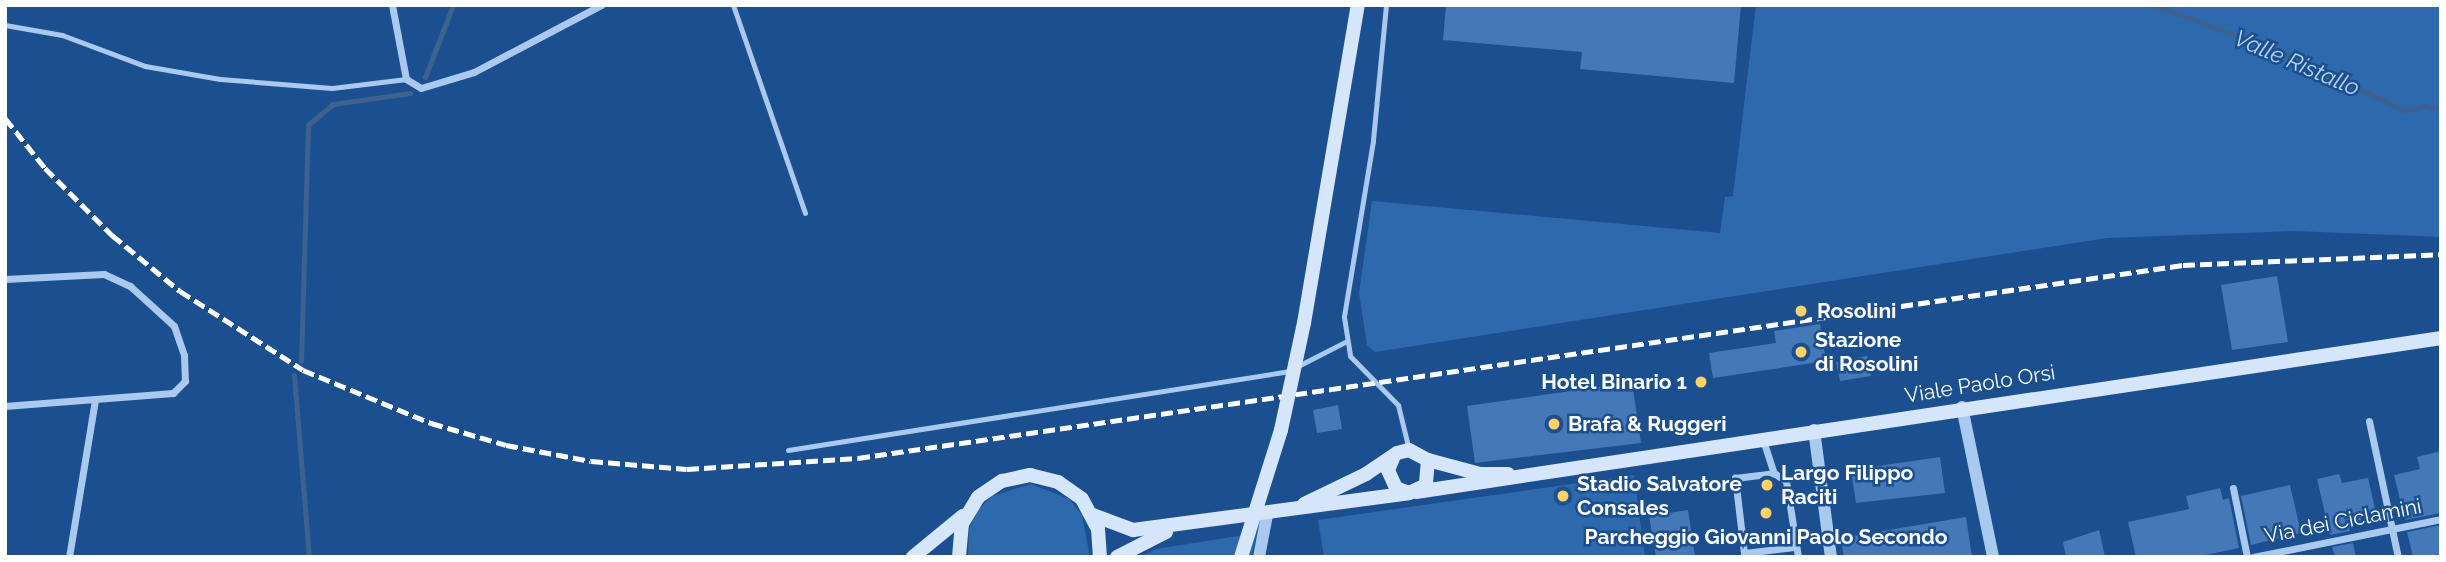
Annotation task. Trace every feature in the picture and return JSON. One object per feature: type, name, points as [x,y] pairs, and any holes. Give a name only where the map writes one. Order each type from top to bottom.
[{"type":"main road","points":[[1241,557],[1281,430],[1304,323],[1358,5]]},
{"type":"main road","name":"Viale Paolo Orsi","points":[[1527,473],[2441,338]]},
{"type":"main road","points":[[1290,510],[1409,450],[1428,460],[1480,474],[1527,473]]},
{"type":"main road","points":[[1393,458],[1388,470],[1391,483],[1412,493]]},
{"type":"main road","points":[[1412,493],[1430,479],[1428,460]]},
{"type":"main road","points":[[913,557],[936,543],[993,485],[1030,475],[1067,486],[1093,515],[1133,530],[1177,527],[1479,486],[1527,473]]},
{"type":"main road","points":[[959,557],[967,513]]},
{"type":"main road","points":[[1093,515],[1100,557]]},
{"type":"main road","points":[[1117,557],[1177,527]]},
{"type":"street","points":[[392,5],[406,79],[421,88],[474,72],[601,5]]},
{"type":"street","points":[[5,279],[104,274],[130,286],[174,326],[184,355],[185,381],[173,393],[5,406]]},
{"type":"street","points":[[69,557],[95,400]]},
{"type":"street","points":[[1962,407],[1993,557]]},
{"type":"street","points":[[2369,421],[2398,557]]},
{"type":"street","points":[[1814,430],[1831,557]]},
{"type":"street","points":[[1762,439],[1774,473],[1786,481],[1794,547],[1798,557]]},
{"type":"street","points":[[1774,473],[1735,478],[1744,553],[1794,547]]},
{"type":"street","points":[[2233,488],[2247,557]]},
{"type":"street","points":[[1259,557],[1267,514]]},
{"type":"street","name":"Via dei Ciclamini","points":[[2253,557],[2441,519]]},
{"type":"lane","points":[[733,5],[805,213]]},
{"type":"lane","points":[[1386,5],[1373,141],[1344,317],[1345,342],[1359,368],[1398,405],[1409,450]]},
{"type":"lane","points":[[5,25],[62,35],[145,66],[220,79],[332,88],[406,79]]},
{"type":"lane","points":[[788,450],[1259,379],[1287,373],[1345,342]]},
{"type":"shaded area","points":[[1756,5],[2441,5],[2441,237],[2295,231],[2107,238],[1375,352],[1367,345],[1359,293],[1372,201],[1720,233],[1725,197],[1733,196]]},
{"type":"shaded area","name":"Stadio Salvatore Consales","points":[[1634,475],[1645,557],[1324,557],[1318,520]]},
{"type":"shaded area","points":[[1031,484],[1069,499],[1082,515],[1090,557],[968,557],[969,529],[978,510],[992,496]]},
{"type":"shaded area","points":[[1257,533],[1251,557],[1139,557],[1156,549]]},
{"type":"building","points":[[1446,5],[1741,5],[1734,83],[1580,69],[1582,52],[1443,40]]},
{"type":"building","points":[[2277,276],[2288,342],[2232,350],[2221,285]]},
{"type":"building","points":[[1820,324],[1826,361],[1713,378],[1709,353],[1776,343],[1774,331]]},
{"type":"building","points":[[1867,356],[1871,376],[1840,381],[1836,362]]},
{"type":"building","name":"Brafa & Ruggeri","points":[[1632,382],[1641,443],[1475,463],[1467,406]]},
{"type":"building","points":[[1338,405],[1342,429],[1317,433],[1313,410]]},
{"type":"building","points":[[2441,451],[2441,513],[2405,520],[2394,475],[2420,469],[2417,457]]},
{"type":"building","points":[[1940,457],[1945,493],[1856,503],[1851,470]]},
{"type":"building","points":[[2339,474],[2342,483],[2368,478],[2377,517],[2348,523],[2350,531],[2330,535],[2317,479]]},
{"type":"building","points":[[2290,485],[2301,533],[2251,545],[2241,496]]},
{"type":"building","points":[[2220,488],[2223,500],[2229,498],[2239,548],[2196,557],[2136,557],[2128,522],[2189,509],[2186,496]]},
{"type":"building","points":[[1688,510],[1695,557],[1656,557],[1649,516]]},
{"type":"building","points":[[1966,517],[1972,557],[1844,557],[1841,538]]},
{"type":"building","points":[[2441,525],[2441,557],[2413,557],[2407,532]]},
{"type":"building","points":[[2099,530],[2105,557],[2066,557],[2063,542]]},
{"type":"building","points":[[2353,543],[2356,557],[2335,557],[2332,547]]},
{"type":"waterway","points":[[425,77],[453,5]]},
{"type":"waterway","name":"Valle Ristallo","points":[[2153,5],[2281,52],[2405,111],[2425,106],[2441,110]]},
{"type":"waterway","points":[[301,361],[308,125],[333,104],[410,93]]},
{"type":"waterway","points":[[294,375],[309,557]]},
{"type":"railway","points":[[5,118],[45,168],[112,235],[180,291],[303,370],[431,423],[506,445],[591,461],[687,469],[858,458],[2183,265],[2441,254]]},
{"type":"place","name":"Rosolini","points":[[1801,311]]},
{"type":"place","name":"Stazione di Rosolini","points":[[1801,352]]},
{"type":"place","name":"Hotel Binario 1","points":[[1701,382]]},
{"type":"place","name":"Brafa & Ruggeri","points":[[1554,424]]},
{"type":"place","name":"Largo Filippo Raciti","points":[[1767,485]]},
{"type":"place","name":"Stadio Salvatore Consales","points":[[1563,496]]},
{"type":"place","name":"Parcheggio Giovanni Paolo Secondo","points":[[1766,513]]}]
